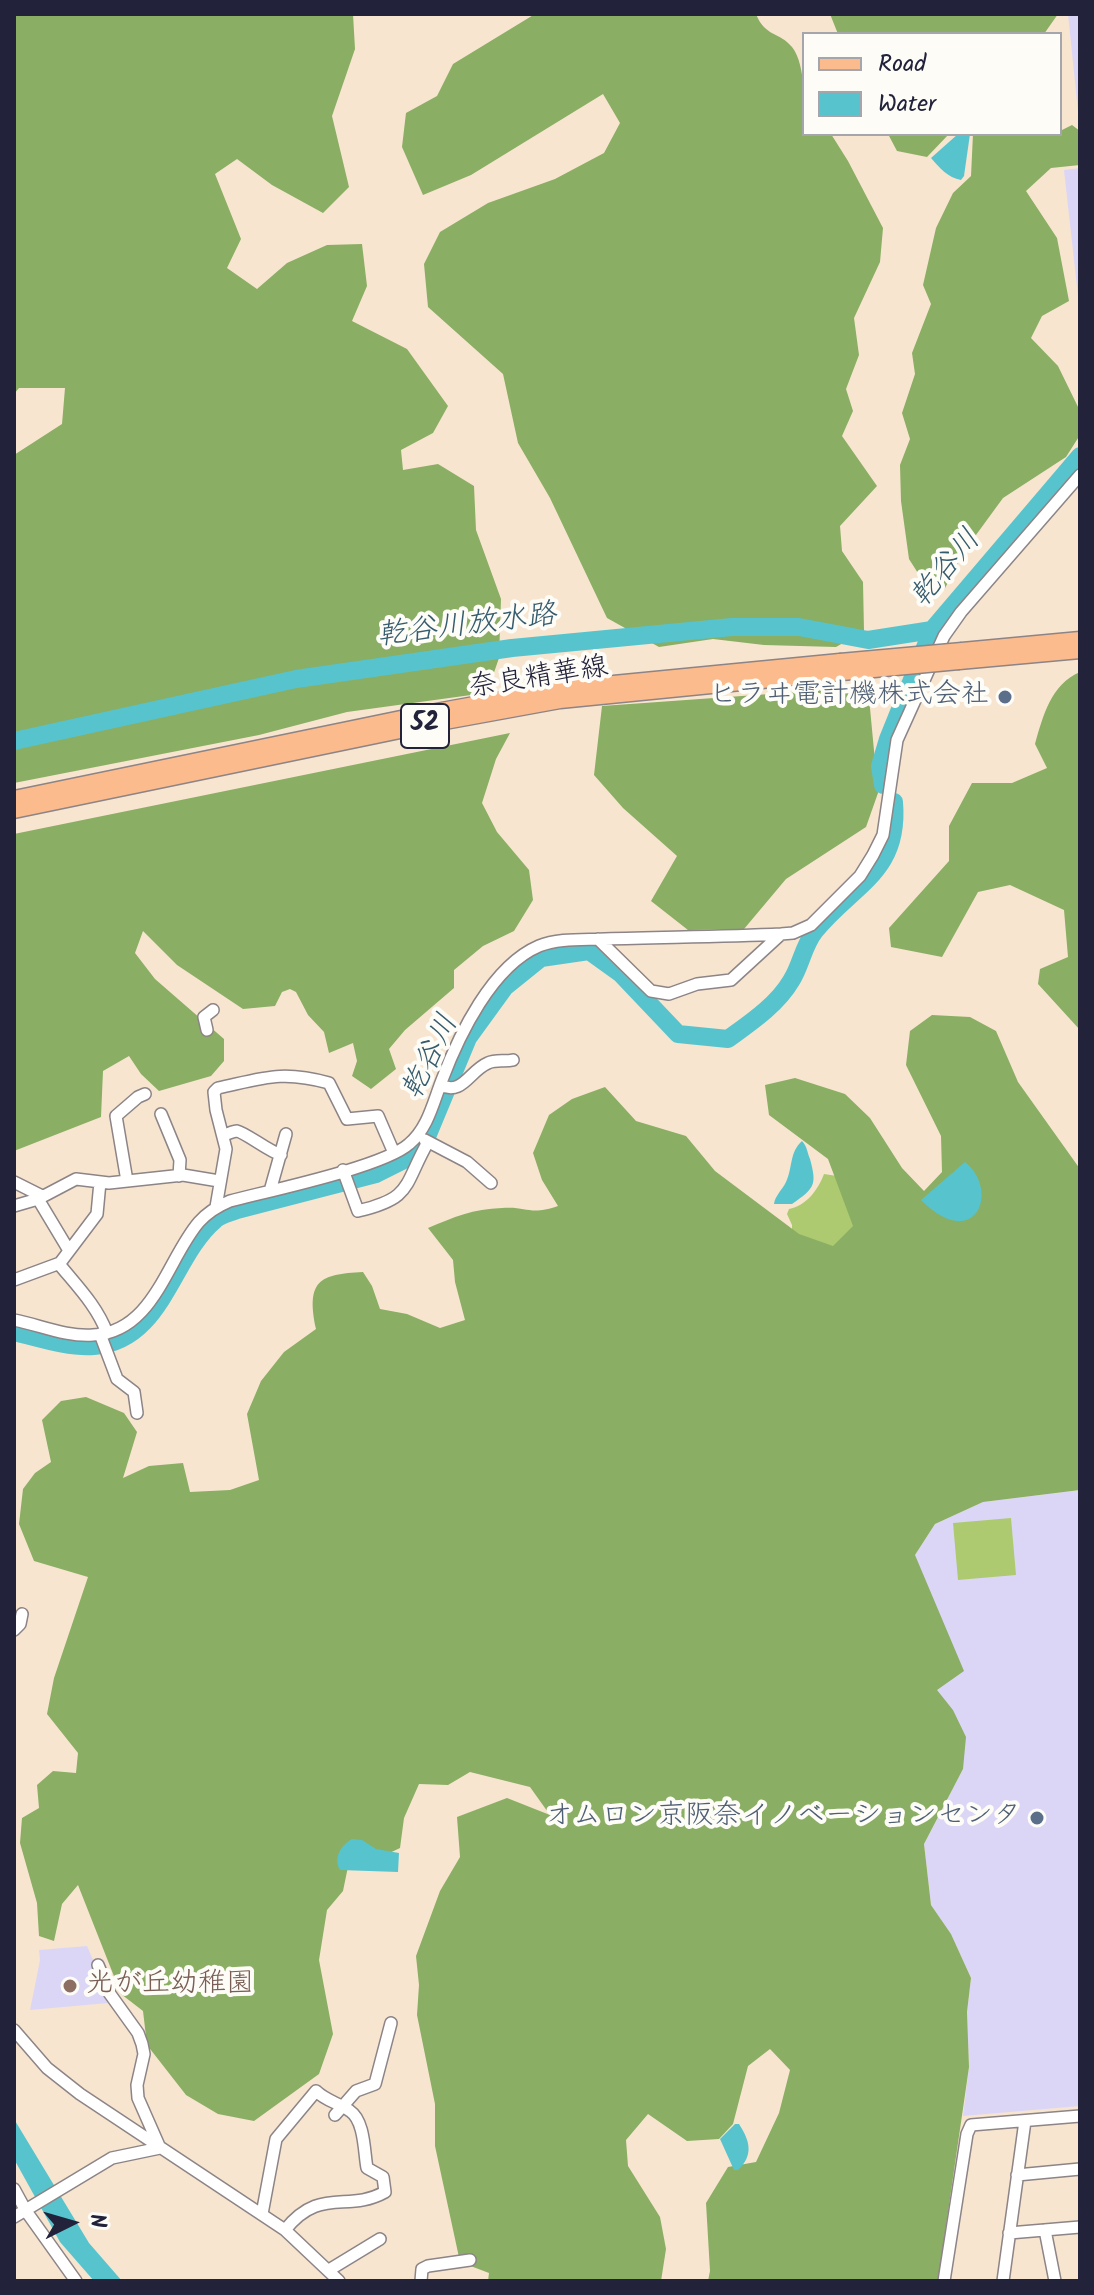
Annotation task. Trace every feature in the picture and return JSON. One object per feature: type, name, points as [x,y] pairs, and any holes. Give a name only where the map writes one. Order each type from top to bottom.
[{"type":"main road","name":"奈良精華線","points":[[961,656],[1080,639]]},
{"type":"main road","name":"奈良精華線","points":[[14,798],[425,713],[562,688],[961,656],[1080,651]]},
{"type":"main road","name":"奈良精華線","points":[[14,811],[560,701],[841,667]]},
{"type":"street","points":[[345,1176],[358,1211],[385,1205],[402,1192],[465,1026],[507,967],[523,954],[542,944],[598,939],[781,934],[793,933],[811,925],[860,876],[883,835],[897,740],[944,636],[961,612],[1080,475]]},
{"type":"street","points":[[598,939],[651,991],[669,994],[697,984],[731,980],[781,934]]},
{"type":"street","points":[[207,1030],[204,1017],[213,1010]]},
{"type":"street","points":[[444,1087],[460,1087],[491,1061],[513,1060]]},
{"type":"street","points":[[216,1207],[226,1149],[216,1110],[215,1089],[258,1078],[291,1074],[331,1084],[347,1119],[378,1116],[394,1153]]},
{"type":"street","points":[[127,1181],[116,1116],[145,1094]]},
{"type":"street","points":[[161,1114],[180,1160],[179,1176]]},
{"type":"street","points":[[224,1135],[241,1132],[269,1151],[281,1155]]},
{"type":"street","points":[[270,1191],[286,1134]]},
{"type":"street","points":[[14,1320],[67,1334],[103,1339],[129,1322],[157,1294],[188,1237],[216,1207],[270,1191],[345,1176],[423,1138]]},
{"type":"street","points":[[423,1138],[467,1162],[491,1183]]},
{"type":"street","points":[[14,1206],[76,1179],[100,1182],[179,1176],[219,1181]]},
{"type":"street","points":[[14,1182],[40,1197],[68,1249]]},
{"type":"street","points":[[14,1280],[59,1264],[97,1214],[100,1182]]},
{"type":"street","points":[[59,1264],[102,1320],[103,1339],[117,1379],[134,1392],[137,1413]]},
{"type":"street","points":[[14,1630],[20,1624],[22,1614]]},
{"type":"street","points":[[98,1965],[110,1994],[138,2033],[142,2044],[144,2054],[137,2085],[138,2098],[160,2148]]},
{"type":"street","points":[[338,2111],[356,2091],[375,2084],[391,2023]]},
{"type":"street","points":[[14,2030],[47,2068],[80,2094],[285,2230],[339,2281]]},
{"type":"street","points":[[262,2214],[276,2139],[283,2128],[316,2091],[338,2111],[351,2111],[359,2122],[367,2168],[383,2177],[385,2192],[374,2197],[316,2204],[296,2216],[285,2230]]},
{"type":"street","points":[[944,2281],[967,2134],[971,2125],[1080,2116]]},
{"type":"street","points":[[1003,2281],[1025,2121]]},
{"type":"street","points":[[14,2217],[112,2158],[160,2148]]},
{"type":"street","points":[[1017,2175],[1080,2169]]},
{"type":"street","points":[[14,2189],[76,2281]]},
{"type":"street","points":[[1009,2233],[1080,2227]]},
{"type":"street","points":[[1045,2230],[1055,2281]]},
{"type":"street","points":[[329,2270],[380,2239]]},
{"type":"street","points":[[421,2281],[422,2269],[428,2266],[470,2260]]},
{"type":"shaded area","points":[[1068,14],[1080,14],[1080,131]]},
{"type":"shaded area","points":[[1080,168],[1080,314],[1064,170]]},
{"type":"shaded area","points":[[1080,1490],[1080,2106],[963,2116],[969,2067],[967,2012],[971,1978],[951,1934],[931,1905],[924,1844],[963,1769],[953,1710],[936,1690],[915,1555],[935,1524],[983,1502]]},
{"type":"shaded area","name":"光が丘幼稚園","points":[[87,1946],[110,1999],[108,2003],[30,2010],[40,1960],[39,1950]]},
{"type":"green space","points":[[14,14],[353,14],[355,49],[332,116],[349,187],[323,213],[272,185],[237,159],[215,174],[241,239],[227,268],[257,289],[287,263],[327,245],[362,244],[367,286],[352,321],[407,349],[448,406],[433,433],[401,450],[403,470],[438,464],[474,486],[476,530],[501,599],[499,658],[489,687],[471,695],[347,712],[259,735],[14,783],[14,455],[62,424],[65,388],[19,388],[14,394]]},
{"type":"green space","points":[[535,14],[756,14],[768,31],[792,47],[802,77],[802,136],[832,136],[883,228],[880,262],[854,318],[859,355],[846,389],[853,411],[842,436],[877,486],[840,526],[842,551],[863,582],[864,631],[836,647],[764,645],[713,639],[659,647],[607,618],[550,498],[518,443],[503,374],[428,307],[424,264],[440,232],[488,203],[555,179],[604,153],[620,123],[603,94],[471,175],[423,195],[402,147],[406,113],[437,96],[453,64]]},
{"type":"green space","points":[[830,14],[1058,14],[1045,32],[837,32]]},
{"type":"green space","points":[[1072,125],[1080,131],[1080,165],[1051,168],[1026,191],[1057,238],[1069,301],[1042,316],[1031,338],[1058,366],[1080,411],[1080,435],[1066,457],[1003,498],[965,550],[944,590],[930,592],[909,559],[901,501],[900,465],[910,439],[902,413],[915,374],[912,353],[931,304],[923,285],[936,228],[953,193],[971,176],[973,136],[1062,136],[1062,130]]},
{"type":"green space","points":[[889,136],[947,136],[927,157],[897,151]]},
{"type":"green space","points":[[1080,672],[1080,1030],[1038,984],[1040,969],[1068,957],[1064,910],[1010,885],[978,892],[942,957],[891,947],[889,928],[949,861],[949,826],[972,783],[1012,783],[1047,768],[1035,744],[1041,723],[1055,693],[1070,677]]},
{"type":"green space","points":[[868,687],[878,793],[866,827],[786,879],[744,929],[688,930],[651,901],[677,856],[623,808],[594,775],[602,706]]},
{"type":"green space","points":[[510,733],[496,759],[482,803],[497,832],[529,870],[533,900],[514,931],[483,946],[454,970],[454,988],[405,1030],[389,1049],[396,1069],[371,1089],[352,1076],[357,1061],[353,1043],[329,1053],[324,1032],[308,1015],[296,992],[290,989],[282,992],[275,1006],[243,1009],[177,965],[143,931],[135,953],[155,979],[224,1039],[224,1061],[211,1076],[159,1091],[141,1074],[129,1056],[103,1071],[101,1117],[14,1151],[14,834]]},
{"type":"green space","points":[[932,1015],[970,1017],[996,1031],[1018,1082],[1080,1169],[1080,1490],[983,1502],[935,1524],[915,1555],[964,1671],[937,1690],[953,1710],[966,1737],[963,1769],[924,1844],[931,1905],[951,1934],[971,1978],[967,2012],[969,2067],[938,2281],[708,2281],[706,2203],[728,2167],[756,2162],[779,2113],[790,2070],[770,2049],[748,2066],[733,2124],[719,2139],[687,2141],[648,2114],[626,2140],[628,2166],[660,2217],[666,2249],[661,2281],[488,2281],[489,2273],[460,2262],[435,2146],[435,2104],[417,2015],[419,1985],[416,1956],[440,1891],[460,1857],[457,1817],[507,1798],[550,1815],[530,1787],[470,1772],[448,1785],[419,1784],[404,1818],[400,1848],[381,1857],[351,1852],[343,1891],[327,1910],[319,1960],[333,2034],[319,2074],[254,2121],[218,2114],[186,2095],[147,2045],[143,2011],[121,1994],[78,1885],[62,1904],[54,1941],[39,1936],[37,1903],[20,1843],[22,1818],[39,1808],[37,1785],[53,1771],[76,1773],[78,1753],[47,1714],[54,1678],[88,1577],[34,1561],[19,1524],[23,1489],[35,1473],[51,1462],[42,1420],[61,1401],[86,1397],[124,1413],[137,1432],[123,1478],[149,1466],[183,1463],[190,1492],[230,1490],[259,1480],[247,1414],[261,1381],[284,1352],[316,1329],[313,1300],[319,1283],[336,1275],[363,1272],[380,1309],[407,1314],[440,1328],[465,1320],[453,1260],[428,1228],[482,1210],[541,1210],[558,1206],[542,1180],[533,1153],[549,1115],[572,1099],[605,1087],[636,1121],[686,1136],[715,1171],[799,1234],[833,1246],[853,1226],[828,1159],[769,1115],[765,1085],[795,1078],[845,1094],[870,1118],[902,1168],[924,1191],[942,1172],[941,1136],[906,1065],[910,1031]]},
{"type":"green space","points":[[824,1174],[837,1176],[858,1216],[849,1254],[792,1234],[787,1214],[789,1209],[801,1205],[811,1196]]},
{"type":"green space","points":[[1011,1518],[1016,1575],[958,1580],[953,1523]]},
{"type":"water","points":[[956,136],[970,136],[961,180],[948,175],[931,158]]},
{"type":"water","points":[[802,1141],[812,1168],[810,1190],[792,1204],[774,1204],[786,1182],[795,1150]]},
{"type":"water","points":[[965,1162],[976,1174],[981,1201],[977,1212],[968,1219],[956,1221],[940,1215],[921,1200]]},
{"type":"water","points":[[352,1839],[362,1840],[376,1849],[399,1853],[398,1872],[340,1870],[337,1861],[339,1852]]},
{"type":"water","points":[[14,2119],[89,2243],[122,2281],[94,2281],[60,2242],[14,2159]]},
{"type":"water","points":[[735,2124],[743,2130],[749,2148],[738,2170],[734,2170],[720,2139]]},
{"type":"waterway","name":"乾谷川","points":[[883,785],[880,766],[888,739],[932,630],[1080,456]]},
{"type":"waterway","name":"乾谷川放水路","points":[[14,741],[296,679],[512,648],[732,627],[799,627],[868,640],[932,630]]},
{"type":"waterway","name":"乾谷川","points":[[14,1332],[74,1346],[117,1341],[136,1329],[151,1314],[200,1236],[217,1218],[376,1174],[404,1160],[426,1139],[468,1038],[505,987],[541,958],[589,951],[621,974],[678,1034],[728,1039],[762,1013],[785,990],[815,931],[882,862],[890,846],[894,802]]},
{"type":"place","name":"ヒラヰ電計機株式会社","points":[[1005,697]]},
{"type":"place","name":"オムロン京阪奈イノベーションセンタ","points":[[1037,1818]]},
{"type":"place","name":"光が丘幼稚園","points":[[70,1986]]}]
